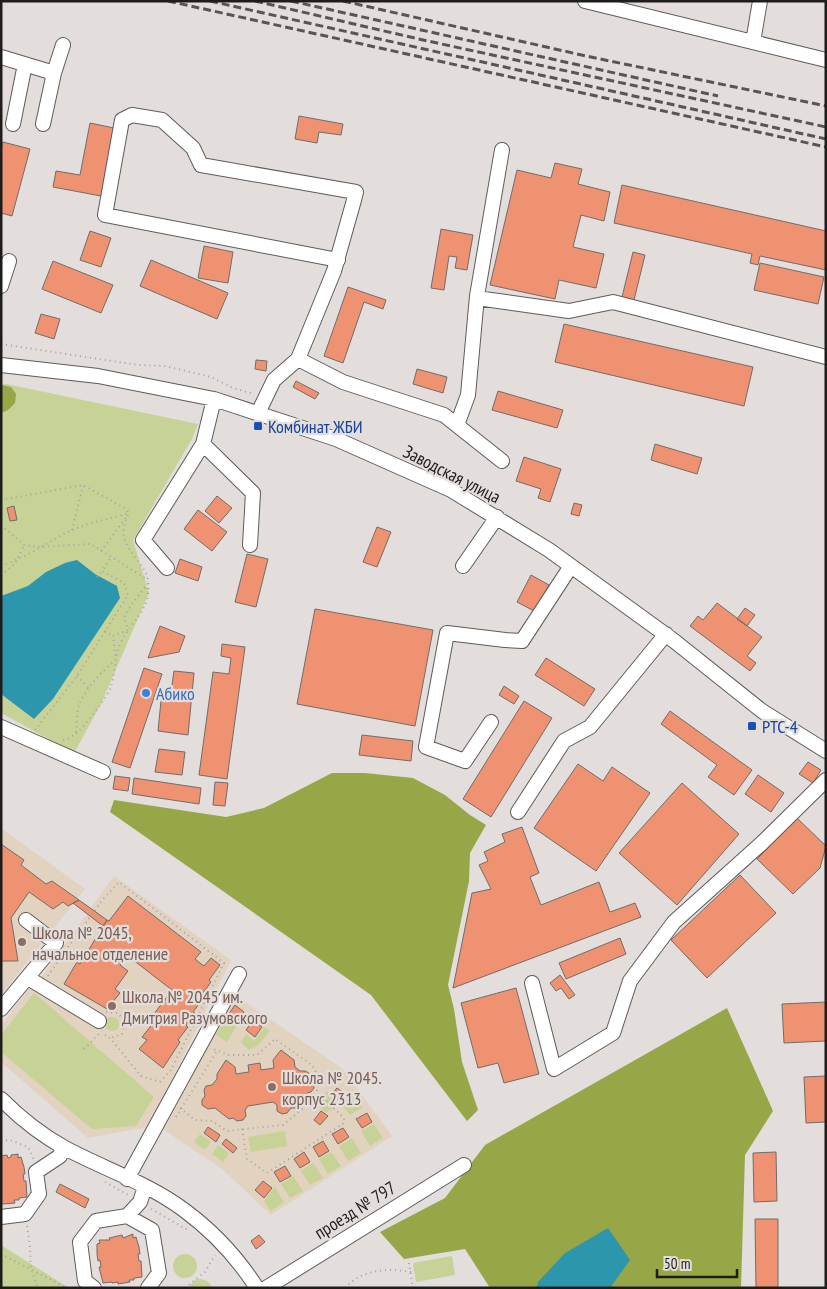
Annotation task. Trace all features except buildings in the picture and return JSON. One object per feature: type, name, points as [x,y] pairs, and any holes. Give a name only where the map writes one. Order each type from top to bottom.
[{"type":"street","points":[[585,1],[620,5],[826,60]]},
{"type":"street","points":[[753,42],[760,1]]},
{"type":"street","points":[[43,124],[54,73],[63,45]]},
{"type":"street","points":[[1,57],[54,73]]},
{"type":"street","points":[[13,124],[25,64]]},
{"type":"street","points":[[258,413],[274,380],[298,360],[338,260],[356,192],[201,165],[193,148],[162,120],[132,116],[122,120],[105,215],[338,260]]},
{"type":"street","points":[[457,425],[468,395],[477,298],[502,150]]},
{"type":"street","points":[[1,286],[9,261]]},
{"type":"street","points":[[477,298],[569,311],[613,302],[826,357]]},
{"type":"street","points":[[298,360],[343,382],[444,415],[502,461]]},
{"type":"street","name":"Заводская улица","points":[[1,365],[98,376],[214,399],[336,438],[451,490],[549,550],[666,634],[762,711],[826,751]]},
{"type":"street","points":[[167,568],[143,540],[202,444],[214,399]]},
{"type":"street","points":[[202,444],[254,492],[250,545]]},
{"type":"street","points":[[463,566],[497,517]]},
{"type":"street","points":[[491,722],[465,761],[426,747],[447,633],[522,641],[571,566]]},
{"type":"street","points":[[518,812],[564,741],[590,727],[666,634]]},
{"type":"street","points":[[1,727],[103,772]]},
{"type":"street","points":[[532,983],[554,1069],[613,1033],[630,980],[674,922],[762,843],[826,780]]},
{"type":"street","points":[[1,1009],[56,942],[26,920]]},
{"type":"street","points":[[127,1178],[176,1105],[203,1042],[239,974]]},
{"type":"street","points":[[28,978],[100,1027]]},
{"type":"street","points":[[5,1109],[63,1147],[145,1187],[183,1209],[217,1237],[257,1288]]},
{"type":"street","points":[[1,1218],[25,1214],[39,1194],[36,1172],[60,1156],[63,1147]]},
{"type":"street","name":"проезд № 797","points":[[266,1288],[464,1165]]},
{"type":"street","points":[[94,1288],[84,1280],[80,1242],[96,1221],[127,1216],[140,1202],[145,1187]]},
{"type":"street","points":[[127,1216],[152,1230],[158,1274],[148,1288]]},
{"type":"path","points":[[1,344],[138,365],[165,366],[211,377],[233,388],[254,394]]},
{"type":"path","points":[[1,500],[83,486],[126,509],[129,513]]},
{"type":"path","points":[[72,530],[83,486]]},
{"type":"path","points":[[1,565],[15,562],[38,547],[72,530],[129,513]]},
{"type":"path","points":[[101,551],[129,513]]},
{"type":"path","points":[[55,740],[65,740],[76,734],[111,688],[120,643],[139,618],[146,603],[148,580],[124,537],[123,529],[129,513]]},
{"type":"path","points":[[1,525],[24,545],[38,547],[91,544],[148,580]]},
{"type":"path","points":[[1,575],[15,564],[24,545]]},
{"type":"path","points":[[97,577],[111,557]]},
{"type":"path","points":[[38,734],[33,732],[77,676],[128,595],[124,583],[102,571]]},
{"type":"path","points":[[128,630],[124,618],[134,601],[148,584]]},
{"type":"path","points":[[105,632],[113,636],[128,630]]},
{"type":"path","points":[[113,636],[116,659]]},
{"type":"path","points":[[76,734],[79,705],[89,688],[116,659]]},
{"type":"path","points":[[77,676],[89,688]]},
{"type":"path","points":[[68,947],[104,898],[119,882],[224,963],[171,1070],[160,1082],[141,1076],[100,1027]]},
{"type":"path","points":[[40,986],[63,954]]},
{"type":"path","points":[[84,1049],[100,1027],[106,1012],[118,1013],[125,1022],[122,1034],[110,1038]]},
{"type":"path","points":[[176,1105],[194,1120],[212,1120],[227,1131],[283,1125],[316,1097],[319,1078],[312,1065],[275,1039],[257,1055],[228,1055],[217,1051],[203,1042]]},
{"type":"path","points":[[171,1123],[176,1105],[217,1051]]},
{"type":"path","points":[[242,1129],[248,1159],[267,1173],[344,1122],[344,1118],[317,1092]]},
{"type":"path","points":[[1,1141],[10,1140],[28,1147],[38,1171]]},
{"type":"path","points":[[25,1214],[31,1270],[38,1288]]},
{"type":"path","points":[[185,1288],[205,1272],[218,1250]]},
{"type":"path","points":[[1,1254],[67,1288]]},
{"type":"path","points":[[410,1263],[413,1288]]},
{"type":"path","points":[[345,1288],[356,1278],[367,1273],[396,1270],[411,1272]]},
{"type":"shaded area","name":"Школа № 2045, начальное отделение","points":[[1,828],[85,889],[1,995]]},
{"type":"shaded area","name":"Школа № 2045 им. Дмитрия Разумовского","points":[[114,876],[231,960],[148,1127],[88,1138],[1,1062],[1,1026],[30,987],[35,986]]},
{"type":"shaded area","name":"Школа № 2045. корпус 2313","points":[[235,995],[343,1069],[392,1136],[271,1215],[221,1168],[164,1130]]},
{"type":"green space","points":[[6,384],[198,424],[192,439],[133,540],[149,593],[101,704],[74,753],[1,713],[1,385]]},
{"type":"green space","points":[[2,385],[11,387],[16,394],[15,403],[8,410],[1,413]]},
{"type":"green space","points":[[332,773],[365,773],[413,778],[445,795],[486,825],[470,853],[469,881],[448,985],[454,1009],[462,1062],[478,1110],[467,1121],[371,995],[110,812],[114,800],[226,817],[264,808]]},
{"type":"green space","points":[[34,993],[154,1097],[136,1126],[92,1129],[1,1052],[1,1035]]},
{"type":"green space","points":[[727,1008],[773,1111],[745,1155],[741,1288],[490,1288],[465,1249],[404,1259],[380,1232],[445,1198],[485,1145]]},
{"type":"green space","points":[[112,1017],[117,1019],[119,1024],[117,1029],[112,1031],[107,1029],[105,1024],[107,1019]]},
{"type":"green space","points":[[227,1017],[238,1024],[227,1042],[216,1035]]},
{"type":"green space","points":[[265,1027],[270,1031],[257,1046],[249,1050],[241,1042],[246,1034],[254,1041]]},
{"type":"green space","points":[[328,1091],[337,1106],[325,1113],[315,1099]]},
{"type":"green space","points":[[350,1094],[363,1107],[350,1115],[341,1104]]},
{"type":"green space","points":[[374,1124],[383,1138],[370,1146],[361,1131]]},
{"type":"green space","points":[[285,1131],[287,1146],[251,1152],[248,1137]]},
{"type":"green space","points":[[200,1134],[211,1142],[205,1150],[194,1142]]},
{"type":"green space","points":[[352,1138],[361,1153],[348,1161],[339,1146]]},
{"type":"green space","points":[[218,1145],[229,1153],[223,1162],[212,1154]]},
{"type":"green space","points":[[331,1152],[341,1166],[328,1174],[319,1159]]},
{"type":"green space","points":[[313,1163],[323,1178],[310,1185],[301,1171]]},
{"type":"green space","points":[[293,1176],[303,1191],[290,1198],[281,1184]]},
{"type":"green space","points":[[275,1187],[284,1202],[271,1211],[264,1201]]},
{"type":"green space","points":[[1,1245],[69,1288],[1,1288]]},
{"type":"green space","points":[[185,1254],[193,1258],[197,1266],[193,1274],[185,1278],[177,1274],[173,1266],[177,1258]]},
{"type":"green space","points":[[452,1256],[455,1275],[416,1282],[413,1263]]},
{"type":"green space","points":[[197,1279],[206,1280],[212,1288],[190,1288],[191,1284]]},
{"type":"water","points":[[77,560],[95,574],[117,586],[120,598],[53,699],[34,719],[1,694],[1,596],[28,586],[46,572],[65,563]]},
{"type":"water","points":[[608,1228],[630,1260],[610,1288],[537,1288],[538,1282],[565,1253]]},
{"type":"railway","points":[[168,1],[826,147]]},
{"type":"railway","points":[[210,1],[826,139]]},
{"type":"railway","points":[[255,1],[423,40],[826,127]]},
{"type":"railway","points":[[291,1],[718,96]]},
{"type":"railway","points":[[343,1],[586,56],[826,106]]},
{"type":"place","name":"Комбинат ЖБИ","points":[[258,426]]},
{"type":"place","name":"Абико","points":[[146,693]]},
{"type":"place","name":"РТС-4","points":[[752,726]]},
{"type":"place","name":"Школа № 2045, начальное отделение","points":[[22,942]]},
{"type":"place","name":"Школа № 2045 им. Дмитрия Разумовского","points":[[112,1006]]},
{"type":"place","name":"Школа № 2045. корпус 2313","points":[[272,1087]]}]
